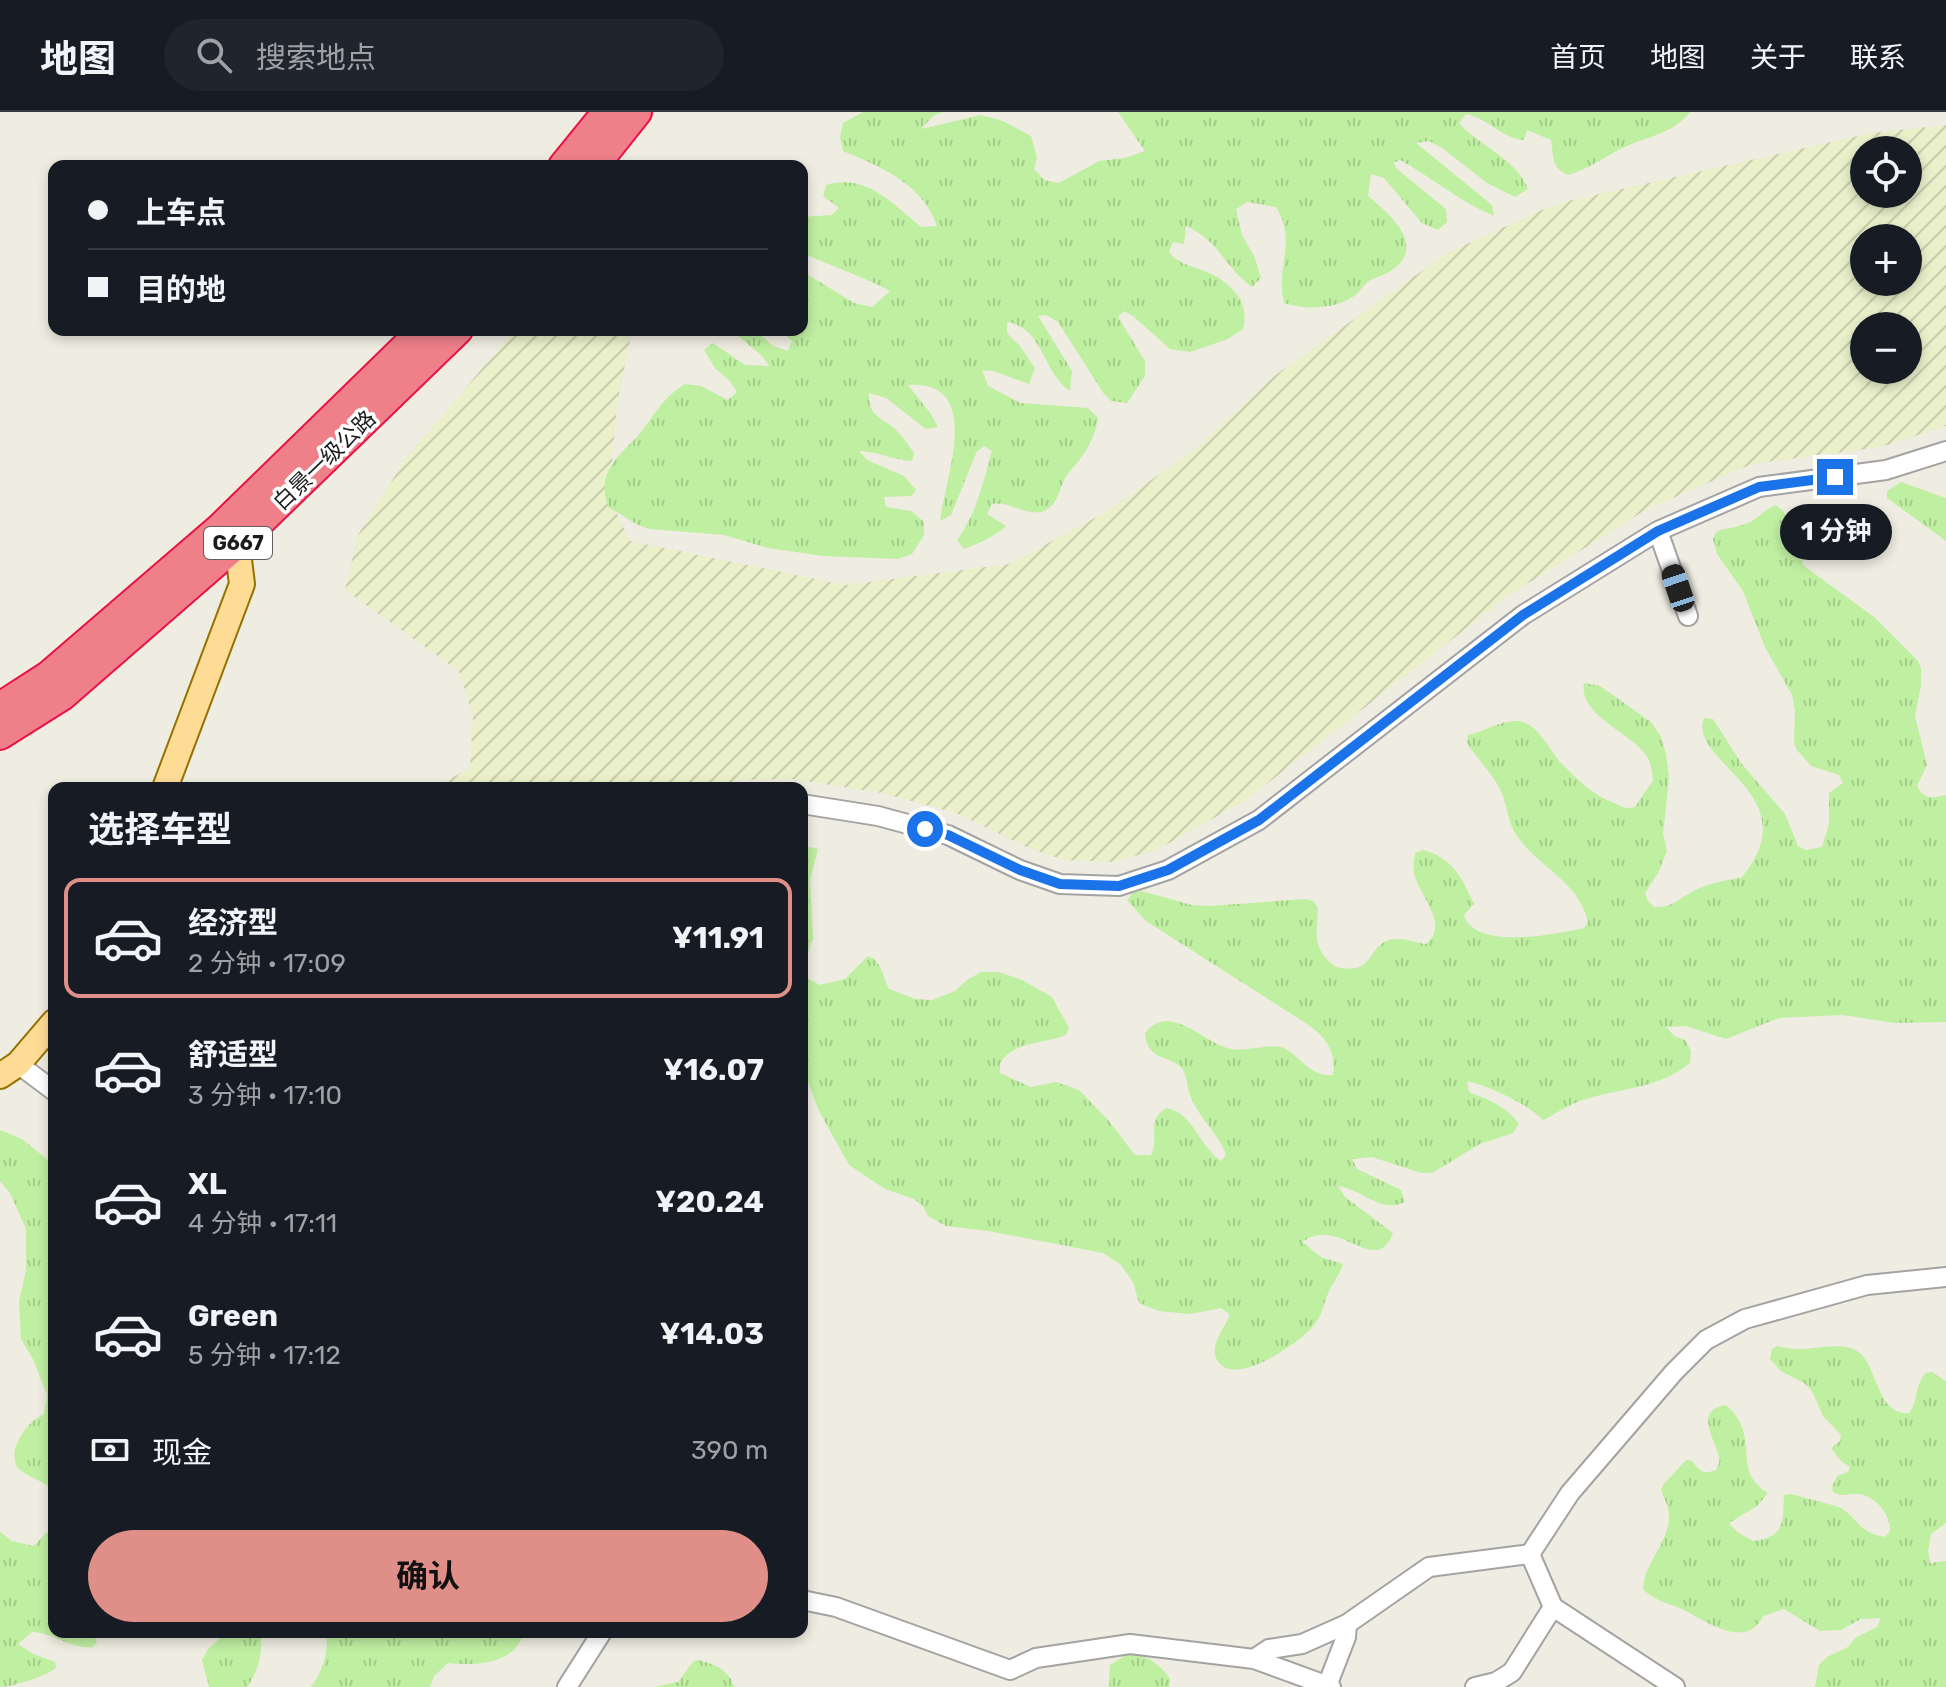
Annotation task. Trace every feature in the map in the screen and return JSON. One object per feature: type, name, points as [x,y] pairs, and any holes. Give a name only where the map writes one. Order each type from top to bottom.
[{"type":"highway","points":[[568,160],[607,112]]},
{"type":"highway","points":[[599,160],[637,112]]},
{"type":"highway","name":"白景一级公路","points":[[0,707],[48,676],[229,535],[417,336]]},
{"type":"highway","name":"白景一级公路","points":[[0,735],[62,696],[229,535],[451,336]]},
{"type":"main road","points":[[167,782],[242,584],[229,535]]},
{"type":"main road","points":[[9,1070],[48,1028]]},
{"type":"street","points":[[808,805],[878,816],[948,835],[1020,870],[1060,884],[1119,886],[1168,870],[1259,820],[1523,615],[1658,531],[1759,487],[1886,470],[1946,451]]},
{"type":"street","points":[[1658,531],[1688,616]]},
{"type":"street","points":[[9,1070],[48,1088]]},
{"type":"street","points":[[1254,1659],[1269,1649],[1302,1644],[1347,1624],[1429,1567],[1530,1554],[1570,1493],[1674,1372],[1706,1340],[1745,1319],[1867,1285],[1946,1277]]},
{"type":"street","points":[[1530,1554],[1553,1607],[1675,1687]]},
{"type":"street","points":[[808,1601],[836,1607],[1014,1678],[1036,1658],[1130,1644],[1254,1659],[1329,1686],[1346,1637],[1347,1624]]},
{"type":"street","points":[[1475,1687],[1496,1682],[1512,1672],[1553,1607]]},
{"type":"street","points":[[567,1687],[598,1638]]},
{"type":"green space","points":[[863,112],[943,112],[933,116],[921,129],[981,115],[1003,121],[1031,136],[1037,157],[1034,169],[1044,180],[1059,183],[1099,161],[1125,158],[1145,151],[1118,112],[1690,112],[1668,130],[1568,175],[1556,165],[1551,140],[1527,130],[1524,140],[1516,138],[1466,114],[1459,123],[1507,161],[1523,178],[1528,189],[1515,197],[1487,183],[1442,148],[1429,141],[1416,143],[1492,205],[1494,216],[1400,160],[1393,163],[1446,209],[1447,222],[1438,230],[1422,223],[1384,178],[1371,174],[1368,196],[1394,220],[1406,240],[1406,250],[1402,260],[1392,270],[1369,281],[1344,302],[1327,306],[1284,303],[1282,277],[1286,243],[1276,207],[1247,202],[1236,209],[1242,235],[1254,256],[1261,278],[1252,287],[1207,239],[1186,226],[1184,244],[1173,242],[1169,252],[1178,260],[1218,277],[1238,295],[1244,311],[1243,329],[1228,339],[1190,352],[1170,349],[1124,311],[1118,317],[1145,361],[1145,376],[1127,403],[1111,401],[1104,394],[1058,322],[1046,315],[1038,316],[1072,371],[1070,391],[1061,383],[1029,333],[1007,322],[1007,333],[1035,368],[1029,384],[982,370],[988,386],[1021,403],[1088,408],[1098,418],[1088,447],[1066,476],[1051,507],[1035,512],[992,504],[987,514],[1006,526],[991,537],[964,549],[957,540],[974,508],[992,451],[984,446],[977,451],[951,515],[940,521],[955,435],[953,414],[946,398],[932,388],[908,385],[938,427],[926,429],[886,398],[869,393],[874,413],[898,432],[914,453],[912,461],[859,451],[867,460],[904,476],[916,490],[911,496],[884,497],[886,507],[911,511],[924,522],[924,535],[912,554],[898,559],[823,556],[768,548],[724,535],[650,529],[638,525],[608,507],[604,488],[607,474],[661,405],[685,384],[701,386],[728,400],[737,392],[715,368],[704,350],[713,343],[745,365],[769,366],[738,336],[762,336],[773,346],[788,351],[792,341],[787,336],[808,336],[808,275],[854,303],[872,307],[890,291],[808,255],[808,217],[832,215],[839,208],[823,196],[826,185],[840,182],[866,187],[889,200],[921,227],[937,226],[922,199],[911,188],[886,171],[843,151],[840,137],[843,123]]},
{"type":"green space","points":[[1946,125],[1946,426],[1881,447],[1752,464],[1647,509],[1509,595],[1246,800],[1158,849],[1115,862],[1064,860],[1029,848],[956,813],[882,793],[792,779],[734,782],[444,782],[470,768],[473,716],[459,671],[345,590],[358,535],[406,458],[510,336],[631,336],[617,404],[609,498],[630,541],[845,585],[1009,564],[1108,511],[1196,448],[1274,376],[1447,253],[1555,204],[1850,138],[1850,208],[1922,208],[1922,136],[1858,136]]},
{"type":"green space","points":[[1901,482],[1946,498],[1946,541],[1887,498],[1887,491]]},
{"type":"green space","points":[[1776,505],[1783,511],[1791,525],[1804,566],[1874,617],[1918,661],[1921,668],[1915,716],[1927,765],[1917,786],[1929,797],[1946,795],[1946,1022],[1895,1023],[1842,1015],[1779,1018],[1726,1039],[1686,1026],[1666,1027],[1674,1036],[1685,1040],[1691,1051],[1690,1063],[1665,1078],[1578,1102],[1543,1120],[1508,1096],[1467,1081],[1469,1092],[1497,1104],[1514,1118],[1519,1124],[1513,1133],[1480,1144],[1432,1173],[1421,1173],[1372,1157],[1352,1159],[1357,1169],[1401,1190],[1405,1202],[1387,1205],[1338,1186],[1345,1197],[1393,1233],[1386,1245],[1377,1250],[1329,1235],[1316,1235],[1302,1242],[1321,1257],[1343,1264],[1319,1318],[1307,1333],[1280,1353],[1248,1368],[1234,1370],[1222,1366],[1215,1355],[1217,1340],[1230,1315],[1221,1308],[1190,1314],[1159,1311],[1139,1303],[1133,1282],[1121,1265],[1103,1253],[946,1226],[928,1216],[923,1206],[914,1199],[885,1189],[849,1165],[818,1109],[808,1082],[808,979],[820,985],[845,979],[868,956],[879,966],[889,989],[915,999],[932,1000],[955,991],[981,972],[999,972],[1022,980],[1052,997],[1069,1028],[1066,1035],[1012,1051],[1000,1064],[1000,1073],[1031,1087],[1056,1082],[1079,1090],[1135,1155],[1151,1155],[1156,1118],[1167,1108],[1176,1111],[1221,1161],[1226,1155],[1223,1147],[1192,1100],[1183,1070],[1155,1054],[1147,1043],[1145,1033],[1155,1024],[1165,1021],[1187,1027],[1231,1049],[1282,1047],[1311,1069],[1325,1075],[1333,1075],[1331,1052],[1324,1039],[1307,1024],[1146,921],[1127,900],[1133,893],[1141,891],[1192,905],[1209,906],[1313,901],[1318,908],[1317,940],[1322,954],[1336,967],[1357,968],[1389,940],[1403,939],[1426,944],[1433,936],[1434,919],[1414,871],[1415,853],[1423,850],[1442,858],[1455,870],[1474,904],[1464,915],[1471,926],[1483,933],[1518,937],[1584,928],[1588,922],[1576,896],[1517,836],[1500,789],[1467,743],[1468,735],[1505,722],[1524,723],[1537,731],[1579,781],[1604,799],[1624,807],[1635,807],[1653,780],[1649,761],[1639,747],[1589,705],[1584,694],[1584,683],[1600,686],[1651,722],[1661,737],[1669,778],[1663,834],[1667,851],[1645,893],[1654,907],[1669,905],[1708,885],[1741,878],[1759,849],[1763,824],[1756,803],[1712,750],[1703,734],[1704,718],[1713,719],[1741,763],[1785,814],[1798,846],[1806,850],[1822,847],[1829,824],[1829,793],[1843,783],[1839,775],[1811,766],[1796,749],[1792,695],[1765,647],[1743,591],[1717,554],[1713,539],[1716,532],[1748,523]]},
{"type":"green space","points":[[810,847],[818,849],[810,880],[813,938],[808,953]]},
{"type":"green space","points":[[0,1130],[22,1139],[48,1160],[48,1486],[20,1470],[15,1460],[21,1436],[44,1414],[47,1395],[34,1361],[21,1339],[19,1302],[26,1270],[26,1229],[10,1193],[0,1181]]},
{"type":"green space","points":[[1777,1346],[1799,1349],[1834,1346],[1856,1350],[1867,1363],[1885,1401],[1899,1412],[1909,1413],[1926,1373],[1932,1372],[1946,1381],[1946,1523],[1931,1534],[1928,1551],[1930,1563],[1946,1561],[1946,1687],[1815,1687],[1819,1665],[1827,1657],[1848,1647],[1855,1638],[1877,1627],[1881,1618],[1861,1619],[1841,1630],[1820,1631],[1784,1609],[1763,1616],[1756,1626],[1747,1631],[1736,1632],[1714,1626],[1656,1599],[1643,1589],[1644,1579],[1668,1525],[1668,1509],[1661,1490],[1663,1485],[1686,1460],[1692,1461],[1702,1471],[1716,1470],[1719,1458],[1708,1420],[1716,1408],[1726,1405],[1743,1429],[1750,1474],[1768,1493],[1757,1506],[1729,1523],[1737,1532],[1753,1541],[1777,1532],[1782,1520],[1784,1495],[1791,1494],[1841,1508],[1875,1535],[1884,1537],[1889,1533],[1886,1514],[1877,1503],[1859,1494],[1833,1492],[1837,1476],[1848,1472],[1850,1467],[1831,1448],[1840,1441],[1841,1435],[1823,1416],[1812,1391],[1781,1371],[1770,1359],[1772,1349]]},
{"type":"green space","points":[[0,1532],[12,1541],[34,1546],[46,1533],[48,1635],[32,1632],[18,1644],[33,1654],[55,1662],[56,1668],[29,1680],[0,1687]]},
{"type":"green space","points":[[56,1638],[95,1638],[97,1642],[93,1647]]},
{"type":"green space","points":[[220,1638],[260,1638],[259,1661],[247,1687],[209,1687],[202,1660],[208,1649]]},
{"type":"green space","points":[[326,1638],[521,1638],[512,1652],[492,1661],[448,1663],[434,1676],[430,1687],[311,1687],[319,1674]]},
{"type":"green space","points":[[1131,1652],[1162,1669],[1170,1679],[1169,1687],[1109,1687],[1110,1665]]},
{"type":"green space","points":[[697,1660],[720,1668],[729,1676],[734,1687],[654,1687],[678,1682]]},
{"type":"route","points":[[925,829],[948,835],[1020,870],[1060,884],[1119,886],[1168,870],[1259,820],[1523,615],[1658,531],[1759,487],[1835,477]]}]
